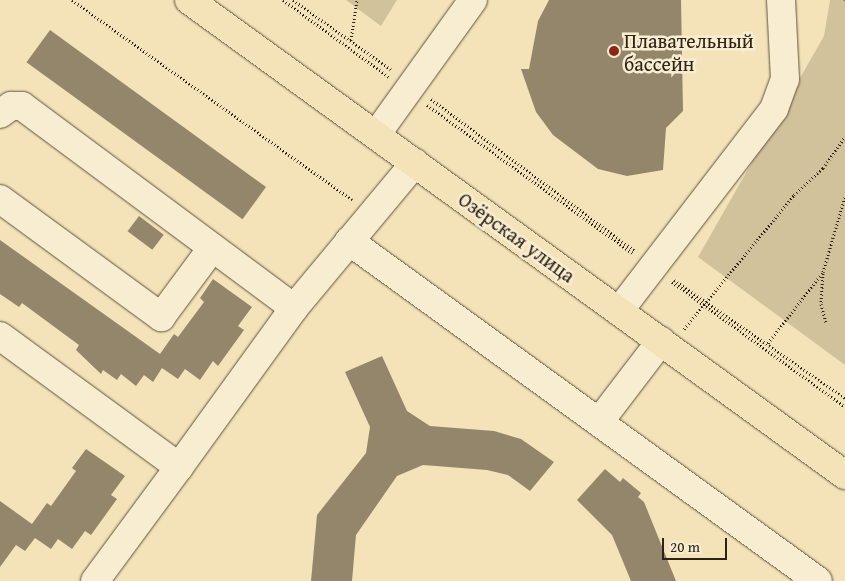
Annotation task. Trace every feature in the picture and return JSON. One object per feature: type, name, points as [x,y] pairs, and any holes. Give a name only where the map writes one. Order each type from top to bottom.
[{"type":"main road","name":"Озёрская улица","points":[[188,0],[845,475]]},
{"type":"lane","points":[[376,135],[473,0]]},
{"type":"lane","points":[[619,311],[774,109],[785,79],[781,0]]},
{"type":"lane","points":[[0,114],[11,106],[22,106],[294,308]]},
{"type":"lane","points":[[95,581],[294,308],[415,164]]},
{"type":"lane","points":[[0,199],[161,317],[212,248]]},
{"type":"lane","points":[[349,241],[818,581]]},
{"type":"lane","points":[[0,336],[179,467]]},
{"type":"lane","points":[[598,422],[666,344]]},
{"type":"path","points":[[72,0],[372,214]]},
{"type":"path","points":[[283,0],[410,88],[845,408]]},
{"type":"path","points":[[293,0],[351,40],[410,88],[653,266],[704,302],[768,343],[845,398]]},
{"type":"path","points":[[351,40],[357,0]]},
{"type":"path","points":[[666,344],[794,195],[823,168],[845,136]]},
{"type":"path","points":[[826,323],[821,304],[823,272],[845,197]]},
{"type":"path","points":[[768,343],[823,272]]},
{"type":"shaded area","points":[[346,0],[397,0],[381,26]]},
{"type":"shaded area","points":[[830,0],[845,0],[845,365],[698,257],[824,36]]},
{"type":"building","points":[[549,0],[681,0],[683,111],[666,128],[663,170],[627,176],[598,169],[553,135],[536,112],[521,69],[529,69],[538,21]]},
{"type":"building","points":[[50,30],[266,187],[242,219],[26,62]]},
{"type":"building","points":[[139,216],[164,235],[152,250],[128,231]]},
{"type":"building","points":[[0,240],[160,354],[174,334],[178,337],[204,302],[200,298],[213,279],[252,307],[238,326],[244,330],[218,366],[213,361],[200,380],[185,369],[178,379],[162,368],[153,382],[144,375],[136,386],[121,374],[117,380],[103,370],[101,374],[76,350],[79,345],[22,303],[19,307],[0,294]]},
{"type":"building","points":[[382,356],[407,411],[430,426],[494,431],[521,439],[554,462],[530,491],[508,475],[487,470],[423,465],[397,476],[356,535],[352,581],[311,581],[317,515],[366,453],[370,427],[345,372]]},
{"type":"building","points":[[86,449],[125,476],[111,495],[117,499],[91,535],[85,531],[72,549],[58,539],[51,549],[35,538],[25,551],[16,545],[0,567],[0,501],[32,524],[47,503],[51,506],[76,471],[72,468]]},
{"type":"building","points":[[605,469],[620,482],[623,478],[641,493],[638,497],[644,502],[676,581],[631,581],[612,535],[577,500]]},
{"type":"place","name":"Плавательный бассейн","points":[[614,51]]}]
